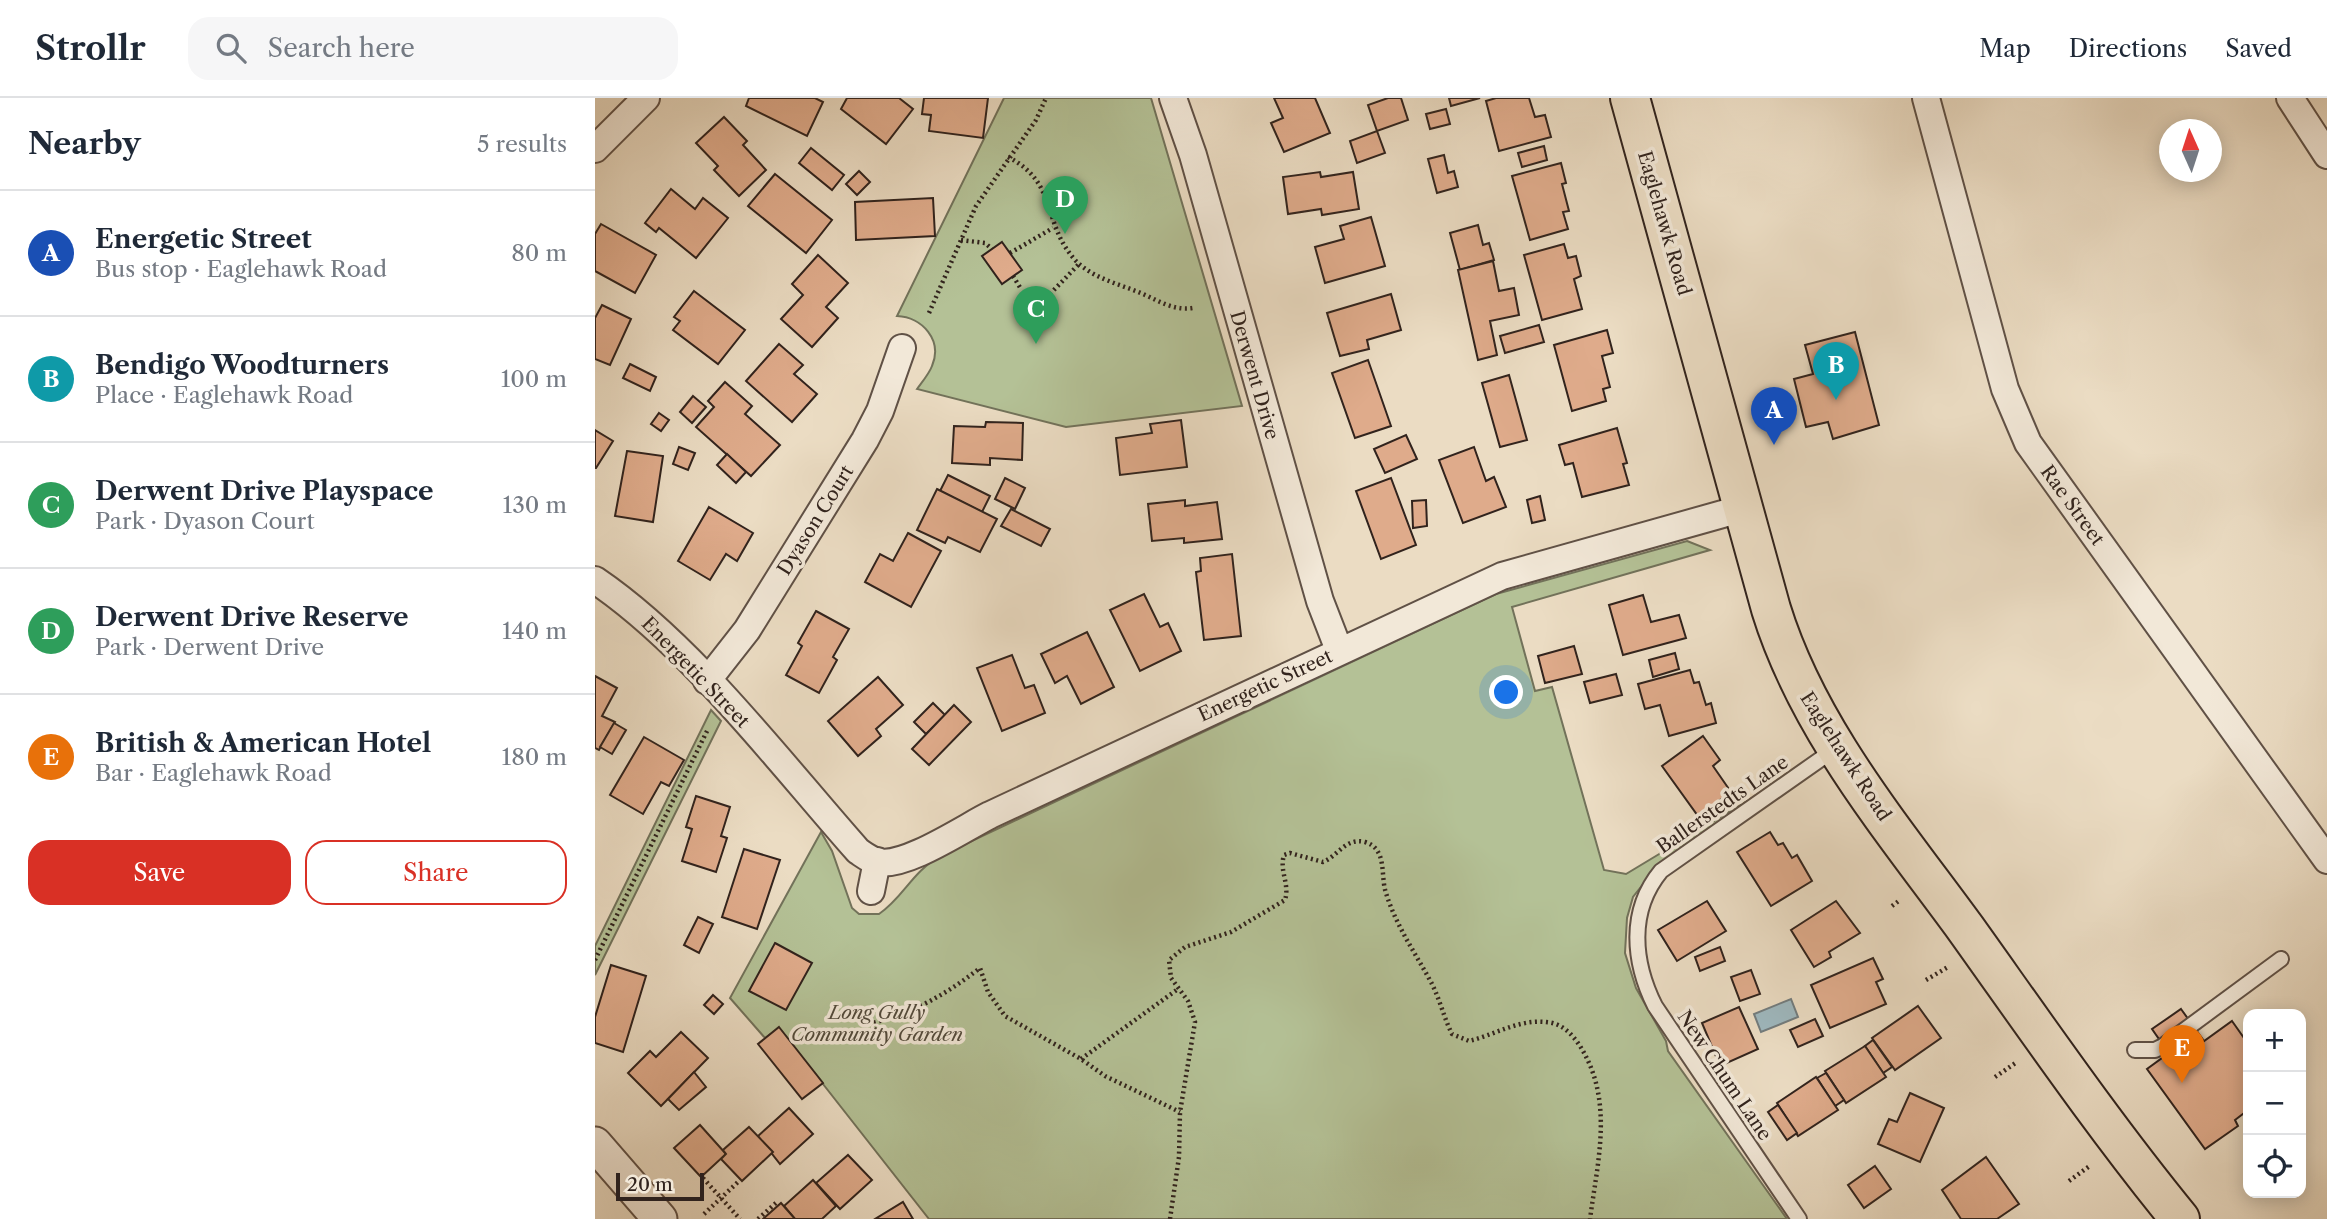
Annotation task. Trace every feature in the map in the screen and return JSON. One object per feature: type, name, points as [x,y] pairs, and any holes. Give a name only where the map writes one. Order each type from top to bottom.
[{"type":"main road","name":"Eaglehawk Road","points":[[1630,98],[1788,658],[1810,704],[2086,1097],[2180,1219]]},
{"type":"street","points":[[595,149],[646,98]]},
{"type":"street","name":"Derwent Drive","points":[[1173,98],[1193,155],[1320,601],[1339,650]]},
{"type":"street","name":"Rae Street","points":[[1926,98],[2005,388],[2028,443],[2327,860]]},
{"type":"street","points":[[2290,98],[2327,155]]},
{"type":"street","name":"Dyason Court","points":[[707,681],[747,630],[866,440],[880,411],[902,348]]},
{"type":"street","name":"Energetic Street","points":[[595,580],[636,610],[707,681],[858,851],[877,862],[910,856],[1339,650],[1524,568],[1744,508]]},
{"type":"street","points":[[871,891],[877,862]]},
{"type":"street","points":[[595,1144],[660,1219]]},
{"type":"lane","name":"Ballerstedts Lane","points":[[1637,945],[1637,924],[1642,903],[1661,871],[1838,747]]},
{"type":"lane","name":"New Chum Lane","points":[[1637,945],[1642,975],[1655,1006],[1800,1219]]},
{"type":"lane","points":[[2135,1050],[2155,1050],[2164,1046],[2281,959]]},
{"type":"path","points":[[929,313],[976,206],[1036,120],[1046,98]]},
{"type":"path","points":[[1008,157],[1037,180],[1048,201],[1053,228],[1079,264],[1100,277],[1168,305],[1193,309]]},
{"type":"path","points":[[1010,253],[1053,228]]},
{"type":"path","points":[[960,240],[985,243],[992,249]]},
{"type":"path","points":[[1050,295],[1079,264]]},
{"type":"path","points":[[1013,276],[1021,289]]},
{"type":"path","points":[[595,960],[708,729]]},
{"type":"path","points":[[1171,1219],[1179,1157],[1180,1112],[1195,1022],[1188,1001],[1178,989],[1168,968],[1169,960],[1176,952],[1231,932],[1285,900],[1287,888],[1282,865],[1284,855],[1290,853],[1323,862],[1352,842],[1372,846],[1381,858],[1384,885],[1392,908],[1438,996],[1452,1034],[1469,1041],[1524,1023],[1544,1021],[1563,1028],[1582,1050],[1599,1085],[1601,1106],[1590,1219]]},
{"type":"path","points":[[1892,905],[1900,900]]},
{"type":"path","points":[[1926,980],[1948,967]]},
{"type":"path","points":[[863,1025],[917,1009],[951,990],[980,968],[988,992],[1005,1016],[1081,1059],[1105,1076],[1180,1112]]},
{"type":"path","points":[[1081,1059],[1178,989]]},
{"type":"path","points":[[1995,1077],[2017,1062]]},
{"type":"path","points":[[2069,1181],[2091,1165]]},
{"type":"path","points":[[703,1178],[740,1219]]},
{"type":"path","points":[[703,1214],[739,1182]]},
{"type":"path","points":[[758,1219],[777,1202]]},
{"type":"green space","points":[[1004,98],[1151,98],[1242,406],[1066,427],[917,389],[932,366],[935,347],[922,325],[906,317],[897,316]]},
{"type":"green space","name":"Long Gully Community Garden","points":[[1687,541],[1710,550],[1512,607],[1535,691],[1552,687],[1604,870],[1626,874],[1767,789],[1656,868],[1633,897],[1627,918],[1625,953],[1636,988],[1666,1041],[1668,1051],[1787,1219],[929,1219],[779,1028],[765,1038],[730,998],[821,832],[832,851],[852,908],[859,914],[879,914],[915,876],[942,855],[1496,594]]},
{"type":"green space","points":[[711,710],[721,721],[595,975],[595,946]]},
{"type":"water","points":[[1791,999],[1798,1017],[1761,1032],[1754,1014]]},
{"type":"building","points":[[749,98],[815,98],[823,102],[807,136],[746,106]]},
{"type":"building","points":[[847,98],[899,98],[913,109],[886,144],[841,109]]},
{"type":"building","points":[[924,98],[988,98],[983,138],[929,131],[931,115],[922,114]]},
{"type":"building","points":[[1274,98],[1315,98],[1330,133],[1284,152],[1271,123],[1283,118]]},
{"type":"building","points":[[1388,98],[1401,98],[1408,120],[1377,131],[1368,105]]},
{"type":"building","points":[[1449,98],[1480,98],[1451,106]]},
{"type":"building","points":[[1496,98],[1529,98],[1535,117],[1545,115],[1551,137],[1499,151],[1486,101]]},
{"type":"building","points":[[1446,109],[1450,124],[1430,129],[1426,114]]},
{"type":"building","points":[[724,117],[747,141],[743,145],[766,170],[739,196],[714,170],[718,166],[696,143]]},
{"type":"building","points":[[1377,131],[1385,153],[1357,163],[1350,141]]},
{"type":"building","points":[[1544,146],[1547,160],[1522,167],[1518,153]]},
{"type":"building","points":[[811,148],[844,175],[832,190],[799,163]]},
{"type":"building","points":[[1444,155],[1448,173],[1454,171],[1458,187],[1437,193],[1428,159]]},
{"type":"building","points":[[1561,163],[1566,183],[1562,184],[1569,211],[1563,212],[1568,229],[1530,240],[1512,176]]},
{"type":"building","points":[[859,171],[870,182],[857,195],[846,184]]},
{"type":"building","points":[[1320,172],[1321,177],[1353,172],[1359,209],[1322,215],[1321,209],[1288,214],[1283,177]]},
{"type":"building","points":[[775,174],[832,220],[806,253],[748,206]]},
{"type":"building","points":[[671,189],[695,209],[703,198],[728,218],[696,258],[659,228],[656,232],[645,223]]},
{"type":"building","points":[[933,198],[935,236],[856,240],[855,202]]},
{"type":"building","points":[[1371,217],[1385,266],[1325,283],[1315,247],[1344,239],[1340,226]]},
{"type":"building","points":[[601,224],[656,255],[635,293],[595,271],[595,234]]},
{"type":"building","points":[[1478,225],[1483,245],[1489,243],[1494,260],[1460,270],[1450,233]]},
{"type":"building","points":[[1002,242],[1022,270],[1002,284],[982,256]]},
{"type":"building","points":[[1564,244],[1568,258],[1576,256],[1581,276],[1574,279],[1582,309],[1542,320],[1524,255]]},
{"type":"building","points":[[818,255],[848,283],[826,307],[838,318],[812,347],[781,319],[803,295],[792,284]]},
{"type":"building","points":[[1493,261],[1499,291],[1514,288],[1519,315],[1490,321],[1497,355],[1478,360],[1458,270]]},
{"type":"building","points":[[694,291],[745,330],[718,364],[673,330],[680,321],[674,317]]},
{"type":"building","points":[[1391,294],[1401,330],[1367,340],[1369,349],[1340,356],[1327,313]]},
{"type":"building","points":[[602,305],[631,319],[610,365],[595,359],[595,318]]},
{"type":"building","points":[[1539,325],[1544,342],[1505,353],[1500,336]]},
{"type":"building","points":[[1607,330],[1613,353],[1602,356],[1610,387],[1603,389],[1606,401],[1572,411],[1554,345]]},
{"type":"building","points":[[1855,332],[1879,425],[1833,439],[1828,422],[1806,427],[1794,379],[1813,374],[1805,345]]},
{"type":"building","points":[[779,344],[803,365],[794,374],[817,394],[792,422],[746,381]]},
{"type":"building","points":[[1368,360],[1391,426],[1355,438],[1332,373]]},
{"type":"building","points":[[630,364],[656,377],[650,391],[623,378]]},
{"type":"building","points":[[1509,375],[1527,440],[1500,447],[1482,383]]},
{"type":"building","points":[[725,382],[752,406],[745,414],[780,445],[751,476],[696,427],[714,407],[708,401]]},
{"type":"building","points":[[693,396],[706,407],[692,423],[680,412]]},
{"type":"building","points":[[659,413],[669,420],[661,431],[651,424]]},
{"type":"building","points":[[1181,420],[1187,467],[1120,475],[1116,438],[1152,433],[1150,424]]},
{"type":"building","points":[[986,422],[1023,423],[1022,460],[990,458],[990,465],[952,463],[954,426],[985,427]]},
{"type":"building","points":[[1617,428],[1627,463],[1623,464],[1629,485],[1582,497],[1573,463],[1565,465],[1559,445]]},
{"type":"building","points":[[595,430],[613,441],[596,468],[595,468]]},
{"type":"building","points":[[1406,435],[1417,459],[1385,473],[1374,449]]},
{"type":"building","points":[[679,447],[695,453],[688,470],[673,464]]},
{"type":"building","points":[[1474,447],[1486,481],[1494,477],[1506,507],[1463,523],[1439,460]]},
{"type":"building","points":[[627,451],[663,456],[653,522],[615,516]]},
{"type":"building","points":[[727,454],[746,472],[736,483],[717,465]]},
{"type":"building","points":[[948,475],[990,496],[982,512],[940,491]]},
{"type":"building","points":[[1005,478],[1025,488],[1015,509],[995,499]]},
{"type":"building","points":[[1391,478],[1416,545],[1381,559],[1356,491]]},
{"type":"building","points":[[937,489],[997,519],[980,552],[948,537],[945,543],[917,530]]},
{"type":"building","points":[[1540,496],[1545,520],[1532,523],[1527,500]]},
{"type":"building","points":[[1185,500],[1185,506],[1217,502],[1222,539],[1184,543],[1184,538],[1152,541],[1148,504]]},
{"type":"building","points":[[1426,500],[1427,526],[1413,528],[1412,501]]},
{"type":"building","points":[[709,507],[753,533],[737,561],[726,554],[710,580],[678,561]]},
{"type":"building","points":[[1011,509],[1050,529],[1041,546],[1001,526]]},
{"type":"building","points":[[908,533],[941,551],[911,607],[865,582],[880,554],[893,561]]},
{"type":"building","points":[[1232,554],[1241,636],[1204,640],[1196,572],[1201,571],[1200,558]]},
{"type":"building","points":[[1144,594],[1160,627],[1168,623],[1181,651],[1140,671],[1110,610]]},
{"type":"building","points":[[1643,595],[1651,622],[1679,615],[1686,638],[1623,655],[1609,605]]},
{"type":"building","points":[[816,611],[849,629],[833,657],[837,660],[819,693],[786,675],[802,646],[798,643]]},
{"type":"building","points":[[1087,632],[1114,687],[1081,704],[1067,676],[1055,683],[1041,654]]},
{"type":"building","points":[[1574,646],[1582,674],[1545,683],[1538,656]]},
{"type":"building","points":[[1675,653],[1679,669],[1653,677],[1649,660]]},
{"type":"building","points":[[1012,655],[1025,688],[1034,685],[1045,713],[1002,731],[977,668]]},
{"type":"building","points":[[1690,670],[1694,683],[1699,682],[1706,705],[1711,703],[1716,723],[1669,736],[1660,705],[1645,709],[1638,684]]},
{"type":"building","points":[[1616,674],[1622,695],[1590,703],[1584,682]]},
{"type":"building","points":[[595,676],[617,688],[602,716],[615,722],[599,750],[595,748]]},
{"type":"building","points":[[878,677],[903,705],[876,729],[881,736],[858,756],[828,721]]},
{"type":"building","points":[[933,703],[945,715],[926,734],[914,722]]},
{"type":"building","points":[[954,705],[971,722],[929,765],[912,749]]},
{"type":"building","points":[[614,723],[626,730],[612,754],[600,747]]},
{"type":"building","points":[[1703,736],[1720,760],[1713,766],[1731,792],[1698,816],[1662,766]]},
{"type":"building","points":[[644,737],[684,760],[669,786],[661,782],[643,814],[610,795]]},
{"type":"building","points":[[696,796],[730,807],[721,836],[727,838],[716,872],[682,861],[692,829],[686,827]]},
{"type":"building","points":[[1724,798],[1731,807],[1710,822],[1703,813]]},
{"type":"building","points":[[1770,832],[1778,845],[1783,843],[1792,858],[1797,855],[1812,881],[1771,906],[1737,852]]},
{"type":"building","points":[[744,849],[780,860],[757,929],[722,917]]},
{"type":"building","points":[[1707,901],[1726,931],[1677,961],[1658,930]]},
{"type":"building","points":[[1836,901],[1860,933],[1829,952],[1831,957],[1814,967],[1791,930]]},
{"type":"building","points":[[698,917],[713,924],[699,953],[684,945]]},
{"type":"building","points":[[775,943],[812,963],[786,1010],[749,991]]},
{"type":"building","points":[[1720,947],[1725,961],[1700,971],[1695,957]]},
{"type":"building","points":[[1873,958],[1883,979],[1876,982],[1886,1004],[1830,1028],[1811,985]]},
{"type":"building","points":[[611,965],[646,976],[623,1052],[595,1043],[595,1017]]},
{"type":"building","points":[[1751,970],[1760,994],[1740,1001],[1731,977]]},
{"type":"building","points":[[713,995],[723,1004],[714,1014],[704,1005]]},
{"type":"building","points":[[1918,1006],[1941,1038],[1895,1070],[1872,1038]]},
{"type":"building","points":[[1739,1007],[1758,1049],[1720,1066],[1702,1023]]},
{"type":"building","points":[[2181,1009],[2204,1041],[2175,1062],[2152,1029]]},
{"type":"building","points":[[1815,1019],[1823,1036],[1798,1047],[1790,1030]]},
{"type":"building","points":[[2232,1021],[2243,1037],[2243,1114],[2235,1120],[2238,1126],[2205,1149],[2147,1069],[2169,1053],[2175,1062]]},
{"type":"building","points":[[779,1027],[823,1083],[802,1099],[758,1044]]},
{"type":"building","points":[[681,1032],[708,1058],[661,1106],[628,1073],[650,1051],[656,1057]]},
{"type":"building","points":[[1873,1040],[1892,1067],[1883,1073],[1865,1046]]},
{"type":"building","points":[[1865,1046],[1886,1077],[1846,1103],[1825,1071]]},
{"type":"building","points":[[694,1072],[706,1087],[679,1110],[668,1099]]},
{"type":"building","points":[[1826,1073],[1844,1100],[1835,1106],[1817,1078]]},
{"type":"building","points":[[1816,1077],[1838,1110],[1798,1136],[1777,1103]]},
{"type":"building","points":[[1910,1093],[1944,1108],[1920,1162],[1878,1144],[1889,1119],[1897,1122]]},
{"type":"building","points":[[1778,1105],[1797,1133],[1787,1140],[1768,1112]]},
{"type":"building","points":[[789,1108],[813,1134],[780,1164],[758,1136]]},
{"type":"building","points":[[700,1125],[726,1154],[701,1177],[674,1148]]},
{"type":"building","points":[[749,1127],[773,1152],[742,1181],[721,1159],[726,1154],[723,1150]]},
{"type":"building","points":[[848,1155],[872,1180],[840,1209],[816,1183]]},
{"type":"building","points":[[1986,1157],[2019,1204],[1997,1219],[1961,1219],[1942,1190]]},
{"type":"building","points":[[1875,1166],[1891,1189],[1864,1208],[1848,1185]]},
{"type":"building","points":[[813,1180],[836,1206],[822,1219],[795,1219],[784,1206]]},
{"type":"building","points":[[903,1202],[913,1219],[875,1219]]},
{"type":"building","points":[[781,1203],[795,1219],[763,1219]]},
{"type":"place","name":"Derwent Drive Reserve","points":[[1065,234]]},
{"type":"place","name":"Derwent Drive Playspace","points":[[1036,344]]},
{"type":"place","name":"Bendigo Woodturners","points":[[1836,400]]},
{"type":"place","name":"Energetic Street","points":[[1774,445]]},
{"type":"place","name":"British & American Hotel","points":[[2182,1083]]}]
